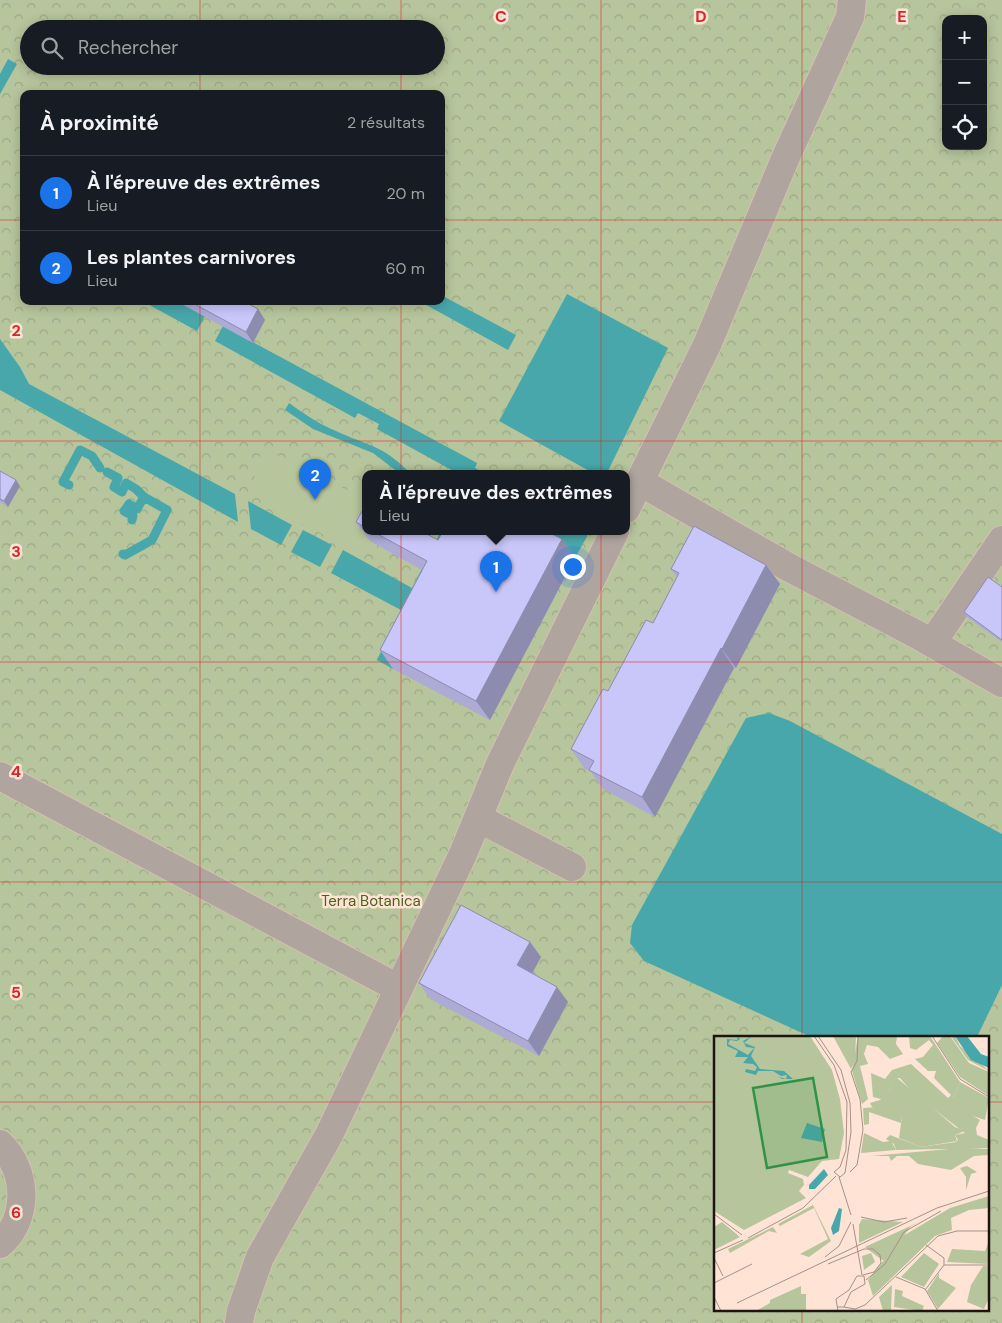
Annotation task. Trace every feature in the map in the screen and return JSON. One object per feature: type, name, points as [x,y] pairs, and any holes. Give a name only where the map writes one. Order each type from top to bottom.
[{"type":"lane","points":[[630,501],[707,344],[785,159],[850,17],[852,0]]},
{"type":"lane","points":[[640,482],[790,568],[932,643],[1002,683]]},
{"type":"lane","points":[[238,1323],[260,1257],[329,1135],[463,854],[500,764],[614,535]]},
{"type":"lane","points":[[932,643],[995,568],[1002,540]]},
{"type":"lane","points":[[0,776],[398,988]]},
{"type":"lane","points":[[478,818],[572,867]]},
{"type":"lane","points":[[0,1144],[9,1153],[16,1167],[21,1193],[20,1209],[15,1224],[0,1244]]},
{"type":"green space","name":"Terra Botanica","points":[[0,0],[1002,0],[1002,1323],[0,1323]]},
{"type":"green space","points":[[262,448],[362,497],[362,535],[369,535],[360,552],[287,517],[250,493]]},
{"type":"water","points":[[8,59],[17,64],[0,94],[0,74]]},
{"type":"water","points":[[567,294],[668,348],[608,470],[588,470],[499,421]]},
{"type":"water","points":[[445,297],[516,335],[508,350],[426,305],[445,305]]},
{"type":"water","points":[[149,305],[184,305],[205,316],[197,331]]},
{"type":"water","points":[[223,326],[477,463],[475,468],[479,470],[452,470],[377,429],[379,424],[358,413],[355,418],[215,341]]},
{"type":"water","points":[[0,339],[20,367],[29,384],[235,494],[238,522],[0,390]]},
{"type":"water","points":[[289,403],[324,425],[384,452],[407,470],[395,470],[373,453],[313,429],[285,410]]},
{"type":"water","points":[[248,501],[292,525],[281,545],[251,529]]},
{"type":"water","points":[[303,530],[332,545],[320,567],[291,552]]},
{"type":"water","points":[[439,535],[464,535],[393,669],[377,660],[401,610],[331,573],[343,550],[412,588]]},
{"type":"water","points":[[532,535],[588,535],[575,558]]},
{"type":"water","points":[[769,713],[790,721],[1002,834],[1002,985],[977,1036],[809,1036],[644,961],[630,943],[632,925],[746,718]]},
{"type":"building","points":[[196,305],[250,305],[258,309],[246,332]]},
{"type":"building","points":[[0,471],[16,480],[4,501],[0,499]]},
{"type":"building","points":[[362,511],[362,526],[356,522]]},
{"type":"building","points":[[694,526],[766,565],[642,797],[589,770],[594,761],[571,749],[603,689],[608,691],[646,620],[653,623],[679,573],[671,569]]},
{"type":"building","points":[[379,535],[429,535],[438,540],[441,535],[554,535],[562,539],[476,701],[380,650],[427,561]]},
{"type":"building","points":[[988,577],[1002,587],[1002,640],[964,612]]},
{"type":"building","points":[[461,905],[530,942],[517,965],[557,987],[528,1041],[419,983]]},
{"type":"waterway","points":[[69,485],[63,482],[80,450],[92,456],[100,468]]},
{"type":"waterway","points":[[107,472],[118,478],[114,487],[122,492],[126,483],[144,497]]},
{"type":"waterway","points":[[123,554],[125,555],[152,540],[167,510],[144,497],[137,509],[129,504],[124,511],[133,516],[132,520]]},
{"type":"place","name":"Les plantes carnivores","points":[[315,500]]},
{"type":"place","name":"À l'épreuve des extrêmes","points":[[496,592]]}]
